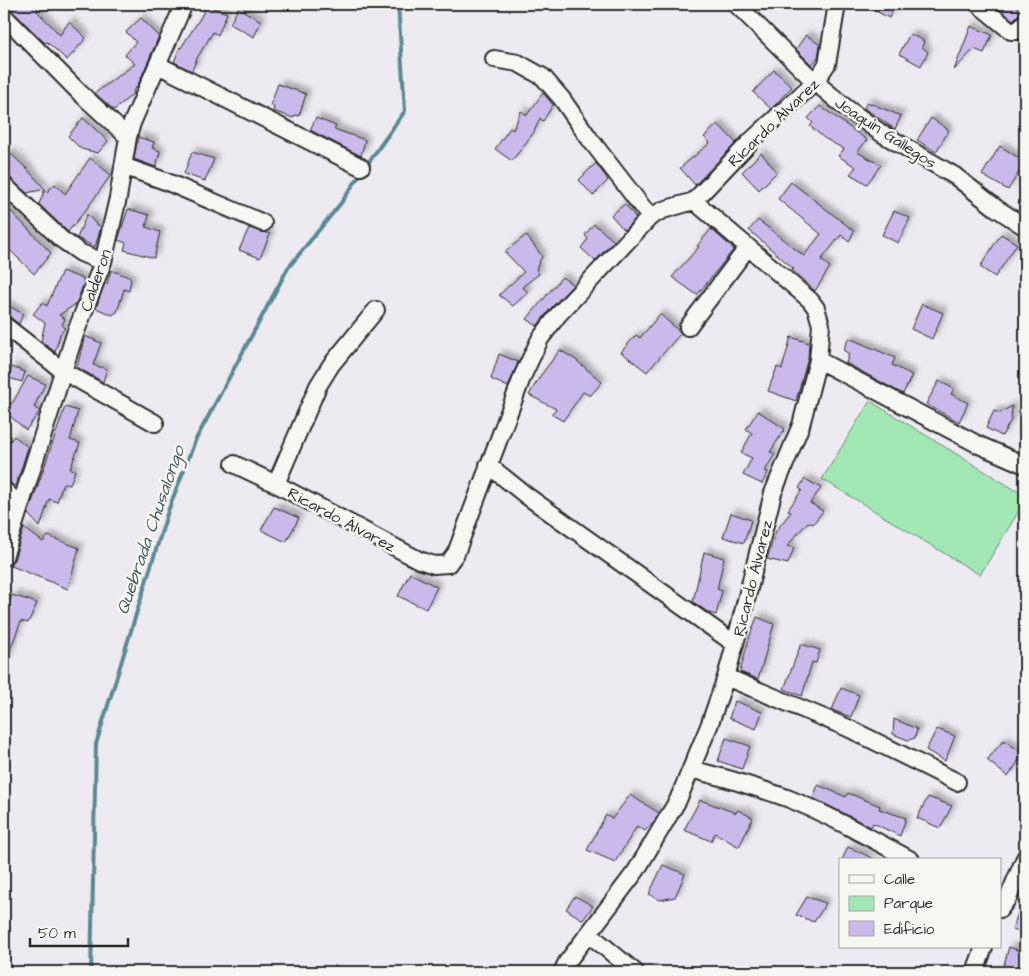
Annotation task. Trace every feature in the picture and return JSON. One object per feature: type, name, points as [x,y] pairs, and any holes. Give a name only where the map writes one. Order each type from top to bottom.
[{"type":"street","name":"Calderon","points":[[4,557],[75,334],[103,262],[118,198],[128,136],[184,4]]},
{"type":"street","name":"Joaquin Gallegos","points":[[736,4],[815,82],[845,108],[881,133],[955,176],[996,208],[1025,227]]},
{"type":"street","name":"Ricardo Álvarez","points":[[234,464],[276,484],[418,560],[434,565],[448,564],[456,553],[523,375],[540,340],[558,315],[650,217],[663,210],[694,201],[752,140],[815,82],[828,64],[837,4]]},
{"type":"street","points":[[978,4],[1011,31],[1017,31],[1025,22]]},
{"type":"street","points":[[4,16],[80,93],[128,136]]},
{"type":"street","points":[[494,59],[518,63],[543,77],[562,99],[589,138],[650,217]]},
{"type":"street","points":[[158,64],[361,167]]},
{"type":"street","points":[[123,166],[165,180],[263,223]]},
{"type":"street","points":[[4,185],[61,239],[81,252],[103,262]]},
{"type":"street","name":"Ricardo Álvarez","points":[[562,972],[567,962],[636,871],[678,800],[709,726],[726,677],[773,493],[801,425],[818,360],[822,325],[816,308],[810,300],[694,201]]},
{"type":"street","points":[[688,327],[748,247]]},
{"type":"street","points":[[276,484],[318,386],[331,365],[376,310]]},
{"type":"street","points":[[4,325],[63,371],[155,423]]},
{"type":"street","points":[[818,360],[971,440],[1025,465]]},
{"type":"street","points":[[488,466],[735,644]]},
{"type":"street","points":[[4,490],[20,506]]},
{"type":"street","points":[[726,677],[848,728],[957,782]]},
{"type":"street","points":[[691,769],[720,776],[787,798],[828,816],[907,858]]},
{"type":"street","points":[[1002,906],[1008,898],[1025,858]]},
{"type":"street","points":[[589,934],[635,972]]},
{"type":"street","points":[[975,972],[984,948]]},
{"type":"green space","points":[[870,401],[1025,496],[1025,501],[980,575],[822,479]]},
{"type":"building","points":[[13,4],[42,4],[36,10],[60,35],[69,22],[86,38],[67,60],[47,42],[45,43],[8,7]]},
{"type":"building","points":[[863,4],[896,4],[889,18]]},
{"type":"building","points":[[993,4],[1011,4],[1024,12],[1013,20]]},
{"type":"building","points":[[207,6],[227,13],[218,35],[213,32],[197,58],[192,71],[174,62],[180,47]]},
{"type":"building","points":[[238,8],[261,21],[254,37],[230,24]]},
{"type":"building","points":[[141,18],[159,36],[138,85],[133,91],[134,93],[114,110],[95,93],[135,64],[125,55],[136,42],[126,32]]},
{"type":"building","points":[[971,26],[992,35],[984,53],[974,49],[954,70]]},
{"type":"building","points":[[910,34],[924,41],[922,47],[928,52],[921,66],[899,54]]},
{"type":"building","points":[[806,35],[820,45],[818,57],[812,65],[796,49]]},
{"type":"building","points":[[774,70],[792,87],[771,109],[753,92]]},
{"type":"building","points":[[278,84],[306,94],[299,116],[295,115],[293,118],[273,111],[274,107],[270,106]]},
{"type":"building","points":[[543,93],[553,105],[543,121],[540,118],[534,132],[512,161],[495,149],[510,128],[513,130],[521,111],[527,115]]},
{"type":"building","points":[[867,102],[901,116],[895,129],[864,108]]},
{"type":"building","points":[[820,106],[867,140],[857,152],[881,165],[867,184],[850,174],[856,167],[838,156],[844,149],[824,138],[810,126],[813,123],[808,118]]},
{"type":"building","points":[[83,118],[108,141],[98,153],[81,149],[68,136]]},
{"type":"building","points":[[316,118],[336,126],[334,129],[365,140],[361,156],[310,130]]},
{"type":"building","points":[[931,118],[949,130],[936,152],[917,140]]},
{"type":"building","points":[[718,124],[736,143],[695,185],[680,168],[710,143],[704,137]]},
{"type":"building","points":[[138,137],[154,142],[152,148],[160,151],[156,167],[134,159]]},
{"type":"building","points":[[1000,146],[1025,162],[1008,190],[982,175]]},
{"type":"building","points":[[192,152],[214,159],[205,181],[184,174]]},
{"type":"building","points":[[10,153],[45,189],[27,193],[6,175],[4,172],[4,157]]},
{"type":"building","points":[[761,153],[777,172],[759,190],[742,172]]},
{"type":"building","points":[[90,158],[111,175],[68,232],[39,204],[45,189],[47,192],[55,184],[65,194]]},
{"type":"building","points":[[596,163],[608,180],[593,196],[579,180]]},
{"type":"building","points":[[791,182],[854,231],[849,242],[841,235],[821,260],[830,267],[815,291],[792,270],[794,269],[749,230],[758,220],[804,256],[821,234],[778,199]]},
{"type":"building","points":[[4,204],[51,253],[34,274],[4,244]]},
{"type":"building","points":[[625,204],[636,218],[624,230],[611,215]]},
{"type":"building","points":[[128,209],[149,215],[146,227],[160,232],[154,258],[124,250],[126,243],[118,240]]},
{"type":"building","points":[[894,211],[910,218],[898,243],[882,235]]},
{"type":"building","points":[[87,214],[101,227],[95,247],[77,238]]},
{"type":"building","points":[[594,224],[614,241],[595,261],[581,248],[588,239],[585,235]]},
{"type":"building","points":[[249,228],[270,234],[260,258],[239,250]]},
{"type":"building","points":[[711,229],[734,249],[697,295],[672,277],[699,247],[697,246]]},
{"type":"building","points":[[1001,234],[1017,244],[995,277],[980,267]]},
{"type":"building","points":[[526,235],[542,256],[536,269],[539,274],[522,287],[528,292],[513,306],[499,295],[524,272],[505,252]]},
{"type":"building","points":[[111,270],[131,278],[129,291],[124,289],[117,312],[112,315],[96,308]]},
{"type":"building","points":[[62,271],[83,279],[84,283],[76,304],[59,315],[65,319],[62,324],[65,328],[60,334],[55,352],[41,341],[45,323],[33,314],[42,303],[47,306]]},
{"type":"building","points":[[562,277],[573,285],[537,326],[527,319]]},
{"type":"building","points":[[922,304],[943,313],[932,339],[911,329]]},
{"type":"building","points":[[7,305],[23,314],[19,324],[4,315]]},
{"type":"building","points":[[660,314],[681,333],[647,372],[621,352],[636,335],[640,338]]},
{"type":"building","points":[[85,336],[101,343],[93,365],[107,369],[103,382],[77,367]]},
{"type":"building","points":[[791,337],[809,343],[808,358],[796,401],[768,391],[777,367],[782,369]]},
{"type":"building","points":[[849,338],[895,358],[892,365],[912,375],[903,394],[846,363],[849,354],[843,350]]},
{"type":"building","points":[[560,350],[576,360],[602,382],[590,396],[583,392],[563,421],[551,414],[556,409],[529,395]]},
{"type":"building","points":[[499,354],[518,362],[508,387],[491,379]]},
{"type":"building","points":[[12,367],[25,372],[22,382],[9,378]]},
{"type":"building","points":[[28,376],[45,384],[34,407],[40,411],[26,430],[4,411],[13,402]]},
{"type":"building","points":[[939,381],[954,389],[951,394],[968,403],[959,422],[926,404]]},
{"type":"building","points":[[1012,406],[1011,420],[1002,436],[986,428],[994,411],[1000,413]]},
{"type":"building","points":[[65,407],[78,411],[70,440],[80,443],[70,469],[75,470],[70,485],[63,483],[57,502],[49,499],[40,527],[28,514]]},
{"type":"building","points":[[758,411],[785,429],[770,452],[775,454],[765,471],[768,472],[762,484],[743,475],[752,458],[741,453],[752,433],[746,429]]},
{"type":"building","points":[[14,436],[28,447],[17,477],[17,484],[14,486],[4,480],[4,448]]},
{"type":"building","points":[[805,479],[821,488],[810,503],[823,511],[813,524],[808,522],[787,546],[794,548],[788,564],[767,559],[776,531],[791,512],[788,510],[802,490],[799,488]]},
{"type":"building","points":[[274,507],[299,518],[286,542],[261,530]]},
{"type":"building","points":[[731,513],[751,520],[744,543],[723,537]]},
{"type":"building","points":[[24,528],[43,542],[48,536],[79,548],[68,589],[9,565],[14,560]]},
{"type":"building","points":[[704,552],[724,558],[717,589],[722,591],[716,615],[709,613],[693,602]]},
{"type":"building","points":[[410,573],[437,587],[426,609],[398,596]]},
{"type":"building","points":[[12,595],[37,603],[28,623],[21,621],[5,663],[4,616]]},
{"type":"building","points":[[757,617],[774,624],[758,679],[740,672],[748,641]]},
{"type":"building","points":[[801,644],[820,650],[816,663],[812,662],[802,696],[784,689]]},
{"type":"building","points":[[841,688],[859,695],[851,717],[832,710]]},
{"type":"building","points":[[735,701],[762,712],[756,729],[729,718]]},
{"type":"building","points":[[894,719],[917,729],[915,738],[908,740],[893,734]]},
{"type":"building","points":[[937,729],[955,736],[945,761],[926,750]]},
{"type":"building","points":[[726,738],[750,746],[742,769],[718,761]]},
{"type":"building","points":[[1004,740],[1023,754],[1008,777],[987,760]]},
{"type":"building","points":[[818,785],[846,797],[848,793],[880,806],[879,809],[906,818],[900,836],[873,823],[871,827],[813,798]]},
{"type":"building","points":[[630,795],[659,813],[655,820],[645,831],[637,826],[615,862],[587,850],[606,815],[612,819]]},
{"type":"building","points":[[928,797],[952,806],[940,828],[917,818]]},
{"type":"building","points":[[700,800],[736,813],[738,810],[753,818],[739,847],[715,833],[711,841],[684,830]]},
{"type":"building","points":[[848,847],[873,858],[843,858]]},
{"type":"building","points":[[663,865],[685,874],[675,897],[660,900],[649,894]]},
{"type":"building","points":[[575,896],[593,906],[583,920],[566,909]]},
{"type":"building","points":[[807,897],[826,903],[814,922],[796,915]]},
{"type":"building","points":[[1025,897],[1025,933],[1012,930]]},
{"type":"building","points":[[1009,947],[1025,953],[1025,972],[1002,972]]},
{"type":"waterway","name":"Quebrada Chusalongo","points":[[366,166],[405,111],[398,4]]},
{"type":"waterway","name":"Quebrada Chusalongo","points":[[91,972],[96,744],[168,511],[195,441],[288,268],[341,203],[362,172]]}]
